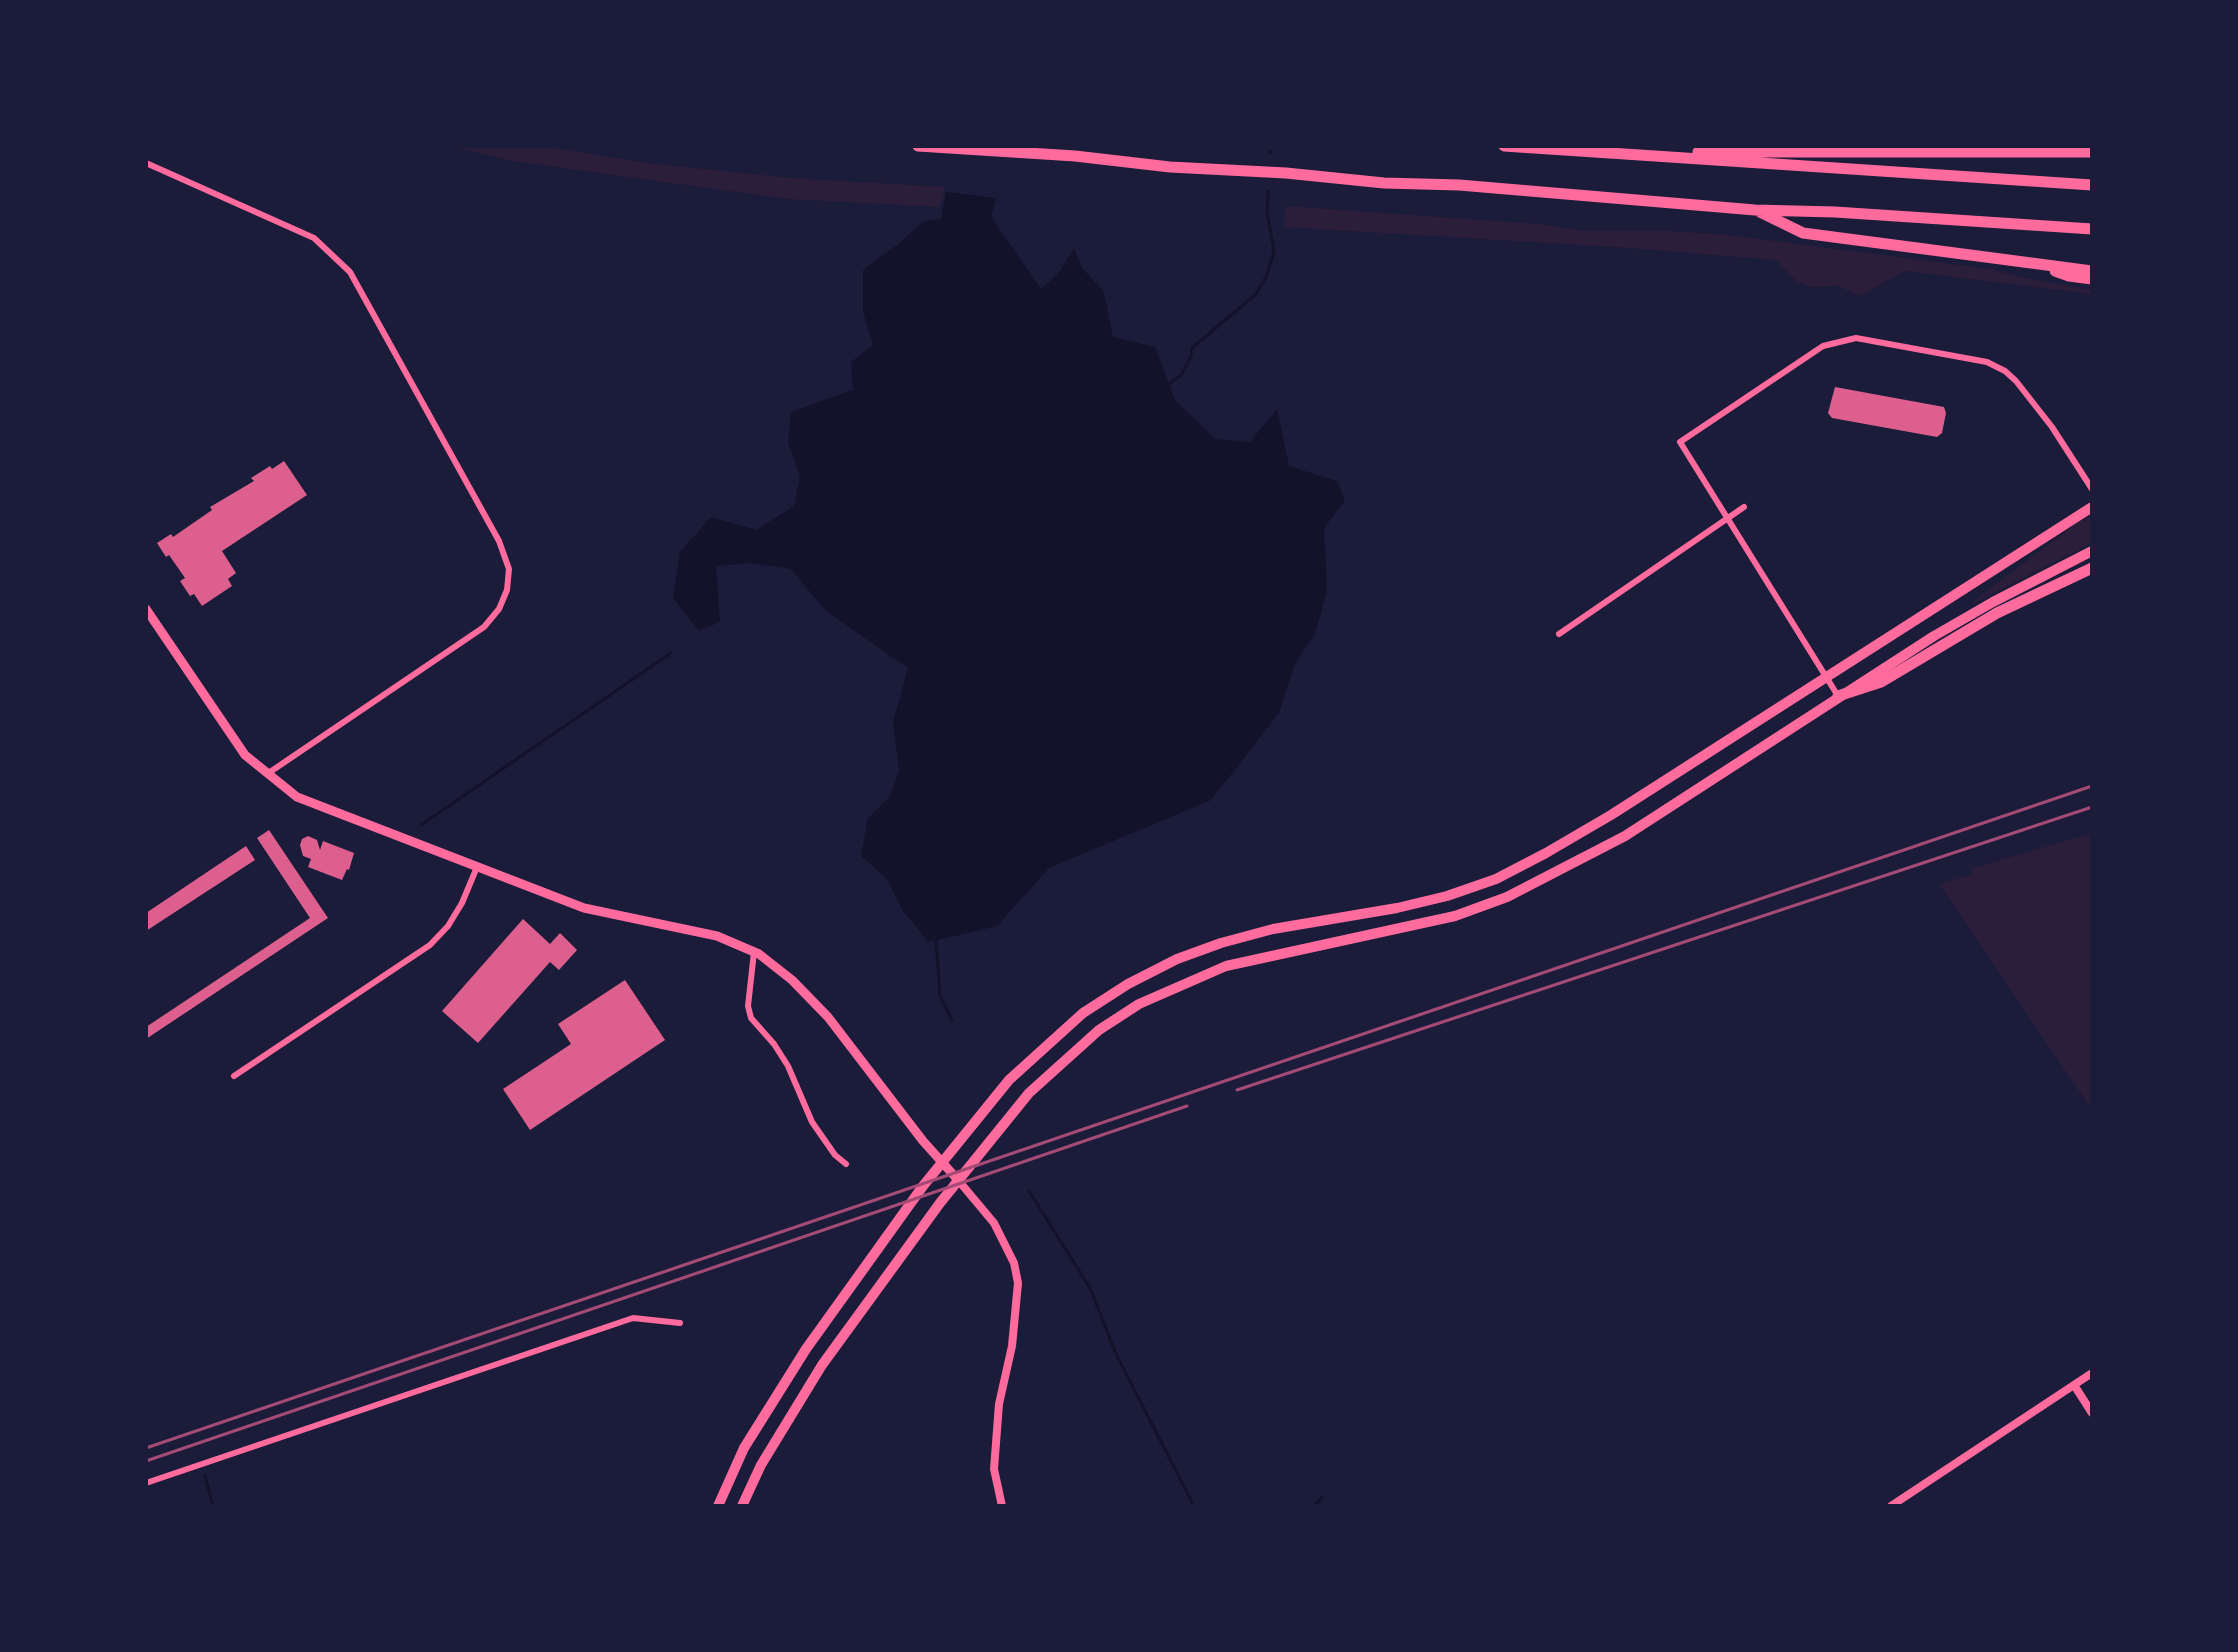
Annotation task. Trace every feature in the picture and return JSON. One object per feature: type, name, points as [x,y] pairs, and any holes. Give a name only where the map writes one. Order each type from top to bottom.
[{"type":"highway","points":[[918,146],[1755,210],[1835,212],[2092,229]]},
{"type":"highway","points":[[1504,146],[2092,185]]},
{"type":"highway","points":[[1585,152],[2092,152]]},
{"type":"highway","points":[[1755,210],[1803,233],[2092,271]]},
{"type":"highway","points":[[2040,264],[2069,276],[2092,279]]},
{"type":"highway","points":[[718,1506],[744,1448],[806,1349],[942,1162],[1009,1080],[1083,1013],[1140,977],[1221,943],[1273,929],[1407,906],[1496,879],[1611,815],[2092,507]]},
{"type":"highway","points":[[742,1506],[761,1465],[822,1365],[958,1180],[1029,1093],[1099,1030],[1139,1004],[1226,966],[1455,916],[1507,897],[1625,836],[1838,696],[1967,617],[2092,551]]},
{"type":"highway","points":[[1838,696],[1881,682],[1997,613],[2092,568]]},
{"type":"main road","points":[[146,609],[245,755],[297,797],[584,908],[717,936],[754,952],[792,980],[828,1017],[922,1139],[958,1180]]},
{"type":"street","points":[[146,163],[314,238],[350,272],[499,541],[509,569],[507,590],[499,609],[484,627],[267,774]]},
{"type":"street","points":[[1838,696],[1680,442],[1823,346],[1847,338],[1965,357],[1987,362],[2005,371],[2052,427],[2092,489]]},
{"type":"street","points":[[1559,634],[1744,507]]},
{"type":"street","points":[[234,1076],[430,945],[448,926],[462,903],[477,867]]},
{"type":"street","points":[[754,952],[748,1006],[751,1018],[788,1066],[812,1122],[835,1155],[846,1164]]},
{"type":"street","points":[[958,1180],[994,1223],[1014,1263],[1018,1283],[1012,1346],[999,1404],[994,1469],[1002,1506]]},
{"type":"street","points":[[146,1483],[633,1318],[680,1323]]},
{"type":"street","points":[[1891,1506],[2092,1373]]},
{"type":"street","points":[[2074,1385],[2092,1413]]},
{"type":"shaded area","points":[[450,146],[541,146],[647,163],[791,178],[945,187],[940,207],[787,199],[512,161]]},
{"type":"shaded area","points":[[946,192],[996,198],[991,217],[1041,289],[1058,274],[1074,248],[1082,268],[1104,292],[1113,337],[1155,347],[1175,400],[1215,439],[1250,442],[1277,409],[1289,466],[1337,481],[1345,500],[1324,528],[1327,590],[1315,634],[1295,663],[1279,713],[1211,800],[1049,868],[997,926],[929,942],[903,911],[887,879],[861,856],[868,818],[890,796],[899,770],[893,723],[908,668],[826,611],[791,569],[752,563],[716,566],[720,622],[699,631],[673,598],[680,552],[711,517],[756,530],[794,506],[800,476],[788,443],[791,412],[853,390],[851,362],[873,345],[863,312],[863,270],[900,243],[922,222],[941,219]]},
{"type":"shaded area","points":[[1286,206],[1539,224],[1586,231],[1729,235],[1990,269],[2092,290],[2092,294],[1905,271],[1859,296],[1839,286],[1810,287],[1796,281],[1776,260],[1283,227]]},
{"type":"shaded area","points":[[2092,514],[2092,543],[1966,607],[2076,524]]},
{"type":"shaded area","points":[[2092,833],[2092,1110],[1939,884],[1971,875],[1970,869]]},
{"type":"building","points":[[1835,387],[1944,407],[1946,413],[1942,433],[1937,437],[1832,418],[1828,413]]},
{"type":"building","points":[[284,461],[307,495],[222,551],[236,573],[228,579],[232,586],[202,606],[194,594],[190,596],[180,581],[185,578],[157,543],[171,534],[173,537],[212,510],[210,507],[254,481],[251,478]]},
{"type":"building","points":[[269,830],[328,918],[146,1039],[146,1027],[310,918],[257,838]]},
{"type":"building","points":[[308,836],[317,840],[320,850],[323,841],[354,853],[342,880],[308,867],[311,859],[303,856],[300,845],[302,839]]},
{"type":"building","points":[[246,846],[255,860],[146,931],[146,913]]},
{"type":"building","points":[[523,919],[550,944],[560,933],[577,950],[559,970],[550,962],[478,1043],[442,1011]]},
{"type":"building","points":[[625,980],[665,1040],[530,1130],[503,1089],[571,1044],[558,1024]]},
{"type":"waterway","points":[[1169,384],[1182,374],[1192,348],[1256,294],[1267,275],[1274,251],[1267,212],[1268,191]]},
{"type":"waterway","points":[[421,825],[671,653]]},
{"type":"waterway","points":[[936,940],[940,996],[952,1020]]},
{"type":"waterway","points":[[1029,1191],[1090,1288],[1116,1354],[1194,1506]]},
{"type":"waterway","points":[[205,1476],[213,1506]]},
{"type":"waterway","points":[[1315,1506],[1322,1497]]},
{"type":"railway","points":[[146,1448],[2092,786]]},
{"type":"railway","points":[[1237,1090],[2092,807]]},
{"type":"railway","points":[[146,1461],[1187,1106]]}]
